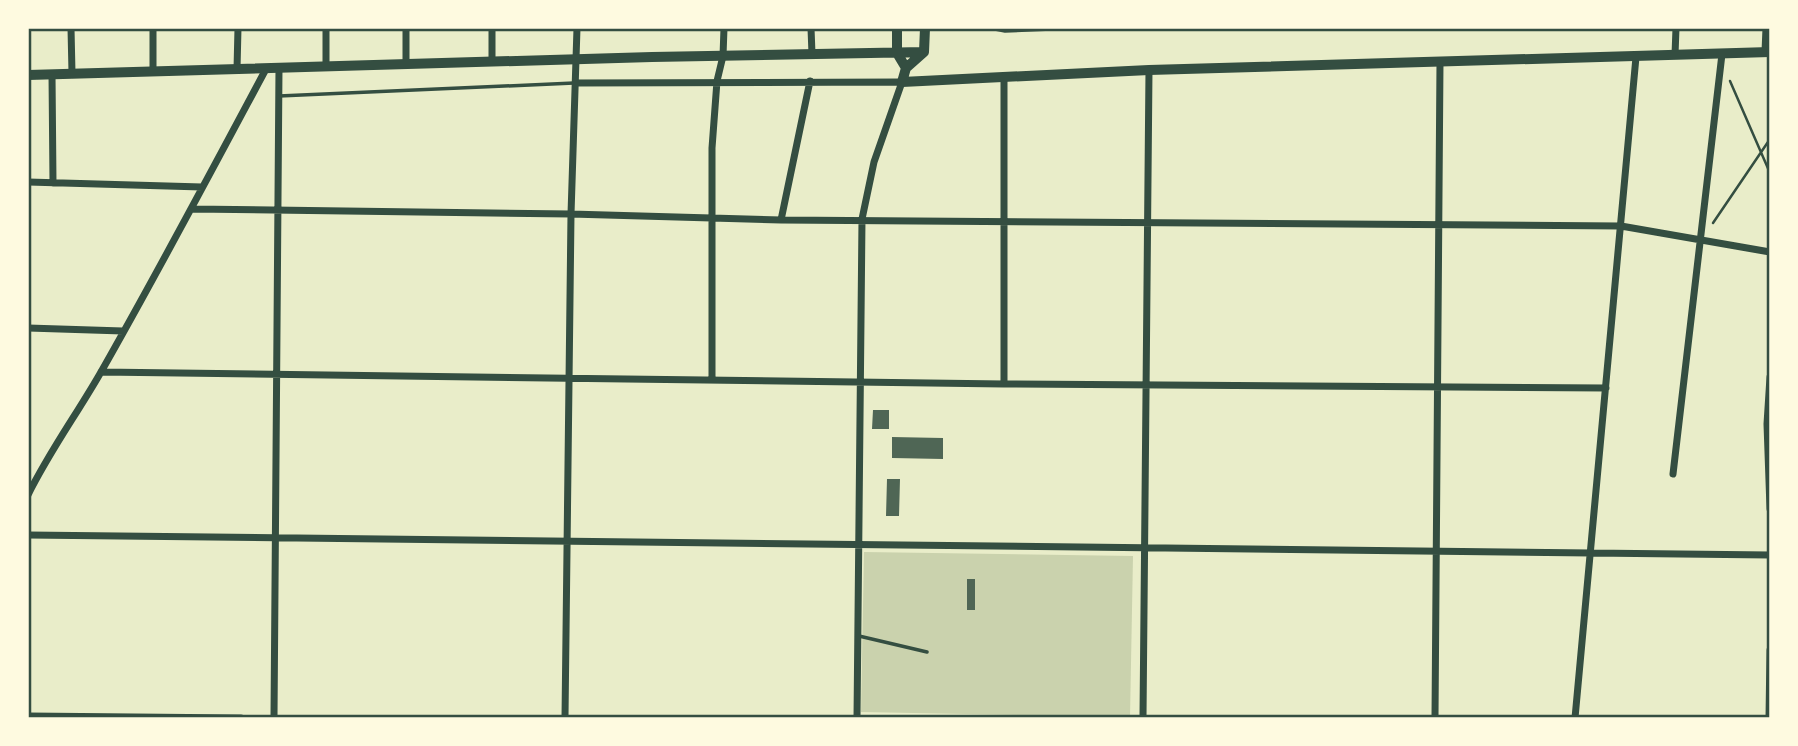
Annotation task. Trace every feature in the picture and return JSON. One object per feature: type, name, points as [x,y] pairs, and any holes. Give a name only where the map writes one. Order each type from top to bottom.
[{"type":"street","points":[[71,28],[72,73]]},
{"type":"street","points":[[153,28],[153,71]]},
{"type":"street","points":[[237,69],[238,28]]},
{"type":"street","points":[[326,28],[326,66]]},
{"type":"street","points":[[406,28],[406,65]]},
{"type":"street","points":[[492,28],[492,62]]},
{"type":"street","points":[[565,718],[571,214],[577,28]]},
{"type":"street","points":[[712,380],[712,148],[724,28]]},
{"type":"street","points":[[811,28],[812,54]]},
{"type":"street","points":[[897,28],[897,53],[906,68]]},
{"type":"street","points":[[856,718],[862,219],[878,149],[906,68],[924,52],[925,28]]},
{"type":"street","points":[[1675,55],[1676,28]]},
{"type":"street","points":[[575,83],[902,82],[1149,70],[1675,55],[1722,58],[1768,52],[1766,28]]},
{"type":"street","points":[[28,75],[924,52]]},
{"type":"street","points":[[1575,718],[1636,57]]},
{"type":"street","points":[[1674,474],[1722,58]]},
{"type":"street","points":[[1435,718],[1440,62]]},
{"type":"street","points":[[274,718],[279,68]]},
{"type":"street","points":[[28,495],[38,474],[101,372],[266,69]]},
{"type":"street","points":[[1143,718],[1149,70]]},
{"type":"street","points":[[52,74],[53,183]]},
{"type":"street","points":[[1004,78],[1004,384]]},
{"type":"street","points":[[781,220],[810,81]]},
{"type":"street","points":[[28,182],[202,187]]},
{"type":"street","points":[[192,209],[781,220],[1622,226],[1770,252]]},
{"type":"street","points":[[28,328],[123,331]]},
{"type":"street","points":[[101,372],[1004,384],[1606,388]]},
{"type":"street","points":[[1770,377],[1767,424],[1770,509]]},
{"type":"street","points":[[28,474],[38,474]]},
{"type":"street","points":[[28,535],[1770,555]]},
{"type":"street","points":[[1769,718],[1770,650]]},
{"type":"street","points":[[28,716],[241,718]]},
{"type":"lane","points":[[990,28],[1005,31],[1075,28]]},
{"type":"lane","points":[[279,96],[575,83]]},
{"type":"lane","points":[[857,636],[927,652]]},
{"type":"path","points":[[1722,58],[1770,173]]},
{"type":"path","points":[[1702,240],[1770,139]]},
{"type":"green space","points":[[864,552],[1133,556],[1130,717],[861,712]]},
{"type":"building","points":[[873,410],[889,410],[889,429],[872,429]]},
{"type":"building","points":[[892,437],[943,438],[943,459],[892,458]]},
{"type":"building","points":[[887,479],[900,479],[899,516],[886,516]]},
{"type":"building","points":[[967,579],[975,579],[975,610],[967,610]]}]
